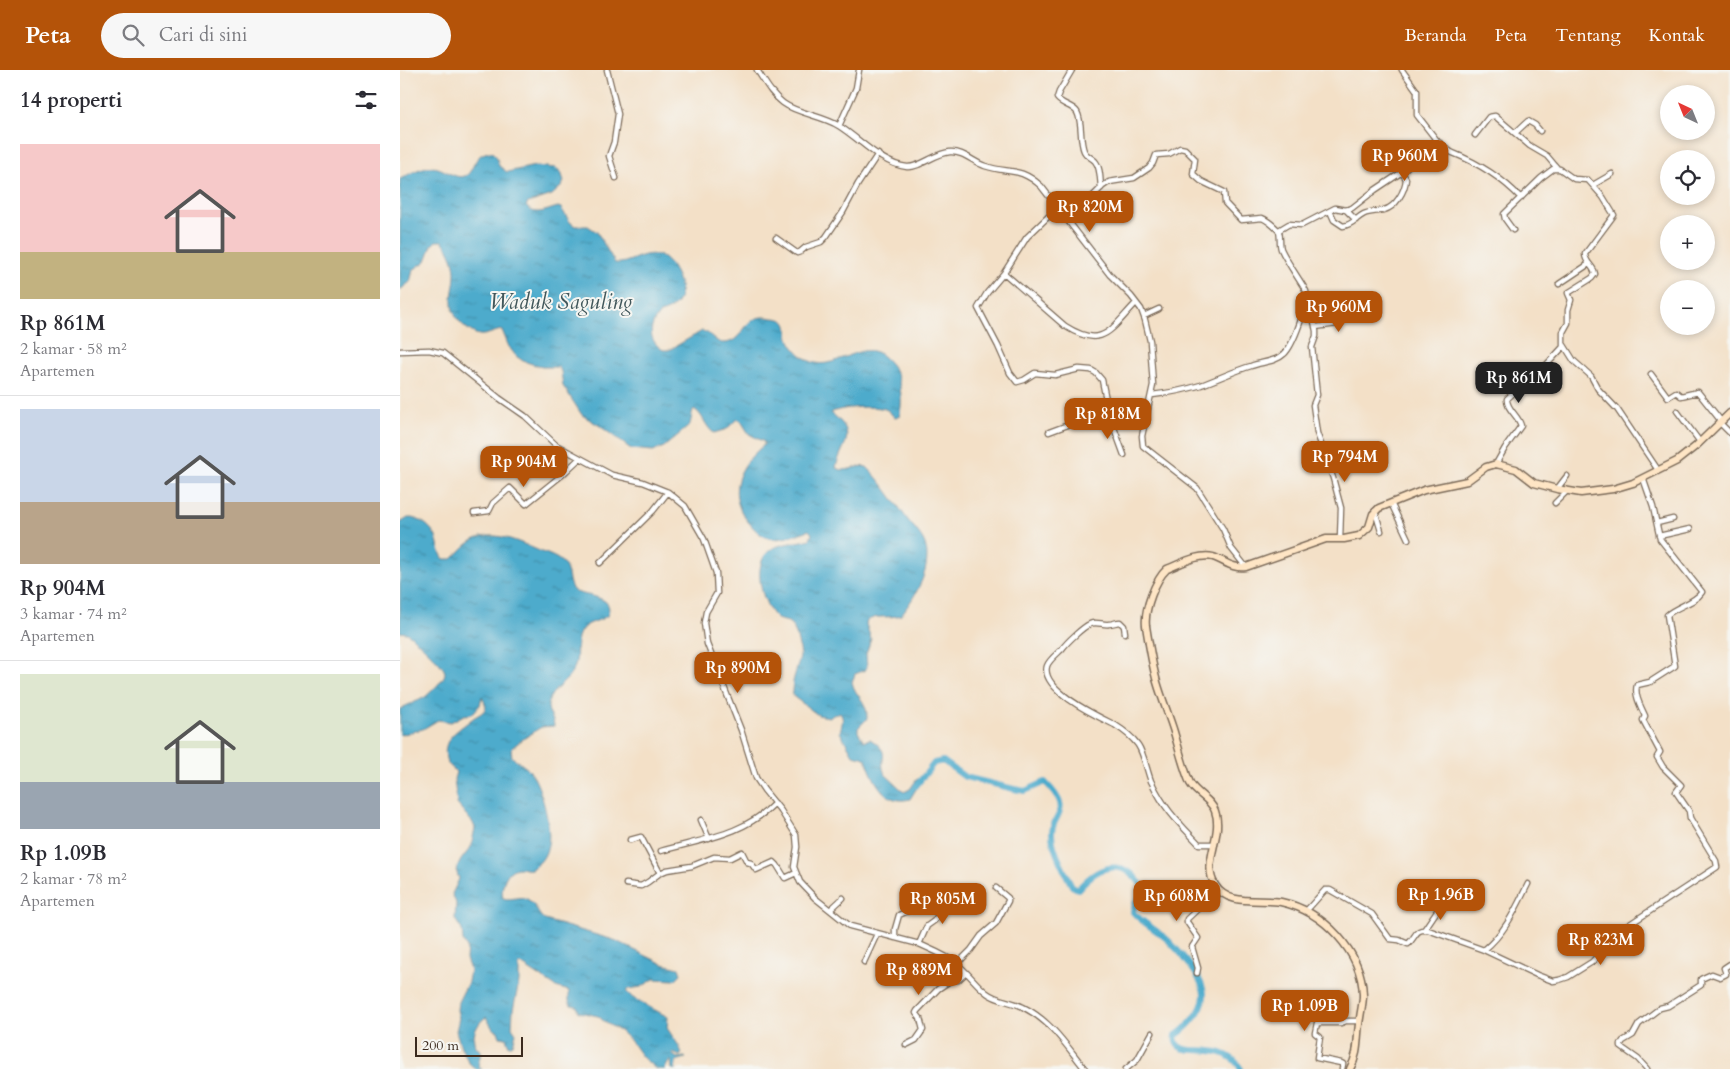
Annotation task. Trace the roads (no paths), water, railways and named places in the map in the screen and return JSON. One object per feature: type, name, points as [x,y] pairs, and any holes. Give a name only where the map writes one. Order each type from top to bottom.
[{"type":"main road","points":[[1350,1069],[1357,1056],[1354,1021],[1363,994],[1355,962],[1346,946],[1318,917],[1307,910],[1274,901],[1231,898],[1218,890],[1212,880],[1210,868],[1215,844],[1215,811],[1210,802],[1193,786],[1186,772],[1158,682],[1145,619],[1155,588],[1167,569],[1202,556],[1214,558],[1232,566],[1246,567],[1326,539],[1355,537],[1362,534],[1369,527],[1375,511],[1434,487],[1467,480],[1496,464],[1516,469],[1534,483],[1567,491],[1593,492],[1633,483],[1676,462],[1730,413]]},
{"type":"street","points":[[606,70],[618,114],[614,142],[609,156],[616,178]]},
{"type":"street","points":[[757,70],[777,98],[787,106],[821,117],[839,126],[892,162],[909,167],[936,156],[955,152],[985,166],[1020,172],[1041,186],[1110,275],[1136,303],[1144,316],[1150,341],[1153,373],[1152,395],[1142,436],[1143,446],[1197,488],[1223,529],[1231,548],[1246,567]]},
{"type":"street","points":[[839,126],[856,88],[859,70]]},
{"type":"street","points":[[1072,70],[1057,98],[1077,112],[1083,148],[1086,155],[1098,166],[1101,188]]},
{"type":"street","points":[[1402,70],[1417,92],[1417,115],[1438,142],[1451,152],[1463,156],[1500,179],[1521,198]]},
{"type":"street","points":[[1475,135],[1489,117],[1493,115],[1530,146],[1547,156],[1557,168],[1574,178],[1587,179],[1614,215],[1585,254],[1585,258],[1595,271],[1594,276],[1568,293],[1571,300],[1567,314],[1568,323],[1563,332],[1564,345],[1574,361],[1591,376],[1598,389],[1617,409],[1658,470]]},
{"type":"street","points":[[1515,133],[1528,121],[1540,131]]},
{"type":"street","points":[[1278,230],[1286,225],[1296,226],[1306,223],[1337,208],[1346,210],[1352,208],[1402,172],[1421,154],[1438,142]]},
{"type":"street","points":[[1068,221],[1109,182],[1134,178],[1149,168],[1156,155],[1169,154],[1180,148],[1185,149],[1195,159],[1193,174],[1201,181],[1224,192],[1225,203],[1241,220],[1262,218],[1278,230],[1281,248],[1306,290],[1315,327],[1316,336],[1312,347],[1317,395],[1313,405],[1317,433],[1341,508],[1340,539]]},
{"type":"street","points":[[776,238],[798,253],[806,247],[824,240],[878,154]]},
{"type":"street","points":[[1513,230],[1503,216],[1548,171],[1557,168]]},
{"type":"street","points":[[1330,211],[1334,220],[1343,226],[1351,224],[1363,214],[1386,209],[1400,197],[1406,183],[1402,172]]},
{"type":"street","points":[[1593,185],[1612,174]]},
{"type":"street","points":[[1346,210],[1356,220]]},
{"type":"street","points":[[1062,215],[1054,213],[1037,226],[1018,249],[1004,273],[987,293],[977,310],[998,346],[1013,378],[1018,382],[1035,373],[1056,375],[1078,369],[1091,370],[1096,373],[1102,380],[1109,414],[1124,455]]},
{"type":"street","points":[[1559,284],[1589,264]]},
{"type":"street","points":[[1004,273],[1065,326],[1088,337],[1102,336],[1108,333],[1136,303]]},
{"type":"street","points":[[1152,395],[1203,384],[1280,357],[1288,349],[1304,314],[1307,295]]},
{"type":"street","points":[[1144,316],[1159,309]]},
{"type":"street","points":[[1315,327],[1338,324],[1340,315]]},
{"type":"street","points":[[1496,464],[1504,448],[1521,426],[1520,421],[1508,406],[1507,399],[1528,378],[1538,374],[1564,345]]},
{"type":"street","points":[[400,351],[429,350],[443,353],[525,416],[556,446],[612,475],[643,482],[668,492],[685,506],[704,539],[716,573],[716,593],[706,612],[704,623],[705,637],[742,730],[754,774],[796,835],[798,847],[794,860],[796,873],[802,886],[850,926],[919,944],[957,964],[989,995],[1022,1007],[1046,1022],[1085,1069]]},
{"type":"street","points":[[1651,374],[1668,397],[1676,392],[1681,396],[1698,392],[1730,433]]},
{"type":"street","points":[[1677,411],[1700,442]]},
{"type":"street","points":[[1050,432],[1092,416],[1109,414]]},
{"type":"street","points":[[474,513],[489,511],[493,503],[510,488],[526,504],[580,458]]},
{"type":"street","points":[[1556,489],[1567,476]]},
{"type":"street","points":[[1307,910],[1328,889],[1372,914],[1390,939],[1408,944],[1417,932],[1424,930],[1484,950],[1545,978],[1559,980],[1568,977],[1592,962],[1612,938],[1627,926],[1718,866],[1694,825],[1689,811],[1676,792],[1681,785],[1663,767],[1657,757],[1660,752],[1643,720],[1645,716],[1635,688],[1636,685],[1650,682],[1675,666],[1667,615],[1678,607],[1697,598],[1702,593],[1661,541],[1653,507],[1643,478]]},
{"type":"street","points":[[1555,503],[1567,491]]},
{"type":"street","points":[[600,563],[653,511],[668,492]]},
{"type":"street","points":[[1391,503],[1408,538]]},
{"type":"street","points":[[1375,511],[1381,531]]},
{"type":"street","points":[[1657,523],[1673,519]]},
{"type":"street","points":[[1659,536],[1690,529]]},
{"type":"street","points":[[1125,633],[1124,626],[1120,622],[1088,625],[1064,646],[1048,664],[1047,670],[1052,685],[1065,696],[1114,725],[1129,737],[1139,748],[1156,792],[1171,815],[1199,844],[1215,844]]},
{"type":"street","points":[[661,851],[746,826],[760,817],[775,803]]},
{"type":"street","points":[[701,820],[709,838]]},
{"type":"street","points":[[630,840],[642,837],[660,873]]},
{"type":"street","points":[[626,884],[644,884],[660,873],[680,867],[692,866],[714,857],[730,858],[742,852],[747,862],[751,863],[756,870],[774,862],[784,878],[796,873]]},
{"type":"street","points":[[1484,950],[1506,927],[1528,884]]},
{"type":"street","points":[[957,964],[971,950],[981,936],[996,923],[1007,904],[1008,898],[996,888]]},
{"type":"street","points":[[1197,973],[1198,968],[1192,947],[1198,938],[1187,922],[1187,919],[1218,890]]},
{"type":"street","points":[[830,910],[843,898]]},
{"type":"street","points":[[1424,930],[1443,902]]},
{"type":"street","points":[[919,944],[926,926],[934,921],[942,911],[962,903]]},
{"type":"street","points":[[895,938],[899,915],[910,910]]},
{"type":"street","points":[[864,962],[877,934]]},
{"type":"street","points":[[1647,1069],[1638,1059],[1622,1047],[1620,1044],[1622,1041],[1631,1036],[1639,1024],[1660,1008],[1668,1006],[1701,986],[1700,979],[1712,974],[1720,977],[1726,974],[1724,968],[1730,964]]},
{"type":"street","points":[[906,1045],[916,1040],[922,1030],[920,1018],[916,1013],[917,1010],[938,988],[953,979],[958,980],[966,973]]},
{"type":"street","points":[[1342,1069],[1343,1064],[1341,1063],[1317,1058],[1320,1037],[1315,1033],[1317,1022],[1341,1024],[1354,1021]]},
{"type":"street","points":[[1126,1069],[1137,1060],[1152,1033]]},
{"type":"water","name":"Waduk Saguling","points":[[492,152],[496,156],[499,166],[507,172],[535,166],[556,168],[561,172],[564,181],[562,186],[552,195],[528,203],[526,206],[537,212],[561,208],[575,226],[588,226],[597,232],[615,263],[651,254],[661,257],[669,263],[679,281],[680,295],[675,306],[660,313],[653,323],[652,338],[663,350],[669,350],[702,331],[722,343],[732,341],[750,322],[763,317],[783,320],[787,326],[789,338],[793,346],[803,357],[812,362],[833,362],[859,352],[868,351],[876,352],[884,357],[893,368],[897,375],[900,390],[901,407],[899,417],[895,418],[883,408],[868,407],[850,408],[831,413],[840,421],[847,434],[836,468],[844,470],[863,466],[867,467],[923,540],[927,553],[927,563],[921,582],[912,600],[901,615],[875,618],[867,621],[866,624],[871,639],[866,654],[867,667],[865,670],[855,674],[852,682],[866,707],[867,713],[867,719],[858,728],[858,732],[864,741],[870,739],[883,752],[883,769],[885,774],[904,792],[910,789],[917,779],[921,781],[910,799],[893,799],[886,795],[872,775],[866,759],[853,755],[840,732],[842,720],[840,712],[829,717],[818,715],[794,697],[792,686],[800,654],[795,630],[788,622],[777,619],[770,610],[762,593],[760,573],[764,556],[770,550],[810,539],[812,534],[809,530],[784,538],[768,538],[755,530],[742,513],[736,492],[741,472],[747,462],[764,445],[764,442],[749,434],[741,421],[737,419],[727,429],[714,433],[694,409],[689,426],[664,447],[653,451],[631,449],[582,415],[563,386],[561,371],[558,367],[542,367],[523,361],[509,347],[502,330],[479,335],[473,333],[457,319],[452,302],[455,268],[449,251],[442,241],[436,241],[432,245],[426,261],[413,270],[410,282],[400,290],[400,179],[428,167],[461,177],[465,176],[471,171],[481,155]]},
{"type":"water","points":[[408,518],[425,523],[436,537],[444,559],[452,559],[467,545],[485,536],[511,539],[550,555],[563,563],[567,570],[570,585],[574,591],[604,600],[608,604],[607,616],[585,626],[580,632],[577,642],[575,666],[569,677],[549,699],[549,713],[554,726],[540,728],[511,749],[512,757],[530,771],[538,786],[547,818],[549,838],[546,853],[540,862],[531,869],[519,868],[511,871],[503,884],[502,894],[503,898],[527,899],[535,906],[545,920],[614,940],[663,964],[679,968],[681,974],[675,980],[654,979],[641,987],[626,991],[633,998],[668,1017],[667,1028],[682,1053],[680,1056],[672,1054],[677,1058],[686,1058],[676,1061],[676,1069],[672,1069],[671,1060],[665,1069],[656,1069],[642,1057],[630,1040],[620,1031],[598,1016],[579,1012],[577,1006],[571,1005],[569,991],[556,987],[521,964],[519,965],[519,982],[513,1010],[512,1027],[516,1033],[513,1044],[509,1046],[506,1038],[500,1037],[498,1031],[493,1029],[486,1017],[481,1021],[474,1035],[475,1045],[481,1052],[478,1065],[482,1069],[476,1069],[469,1063],[461,1047],[456,1031],[459,1018],[457,1010],[458,1002],[468,982],[470,970],[466,959],[467,948],[463,941],[462,930],[455,919],[456,903],[452,894],[459,879],[456,870],[471,847],[475,828],[457,804],[454,779],[456,772],[447,763],[445,755],[448,742],[455,732],[482,712],[486,706],[482,696],[480,705],[472,714],[464,715],[451,722],[438,720],[423,729],[400,735],[400,709],[425,697],[440,682],[445,673],[436,660],[411,636],[400,632],[400,523]]},
{"type":"waterway","points":[[916,786],[934,763],[943,761],[965,777],[1014,789],[1025,791],[1045,782],[1060,801],[1061,808],[1052,832],[1053,842],[1058,859],[1072,886],[1078,889],[1089,878],[1108,868],[1114,867],[1131,873],[1145,889],[1135,903],[1133,912],[1174,946],[1201,982],[1204,996],[1201,1008],[1189,1024],[1175,1036],[1177,1044],[1188,1050],[1206,1050],[1225,1054],[1234,1060],[1241,1069]]}]
